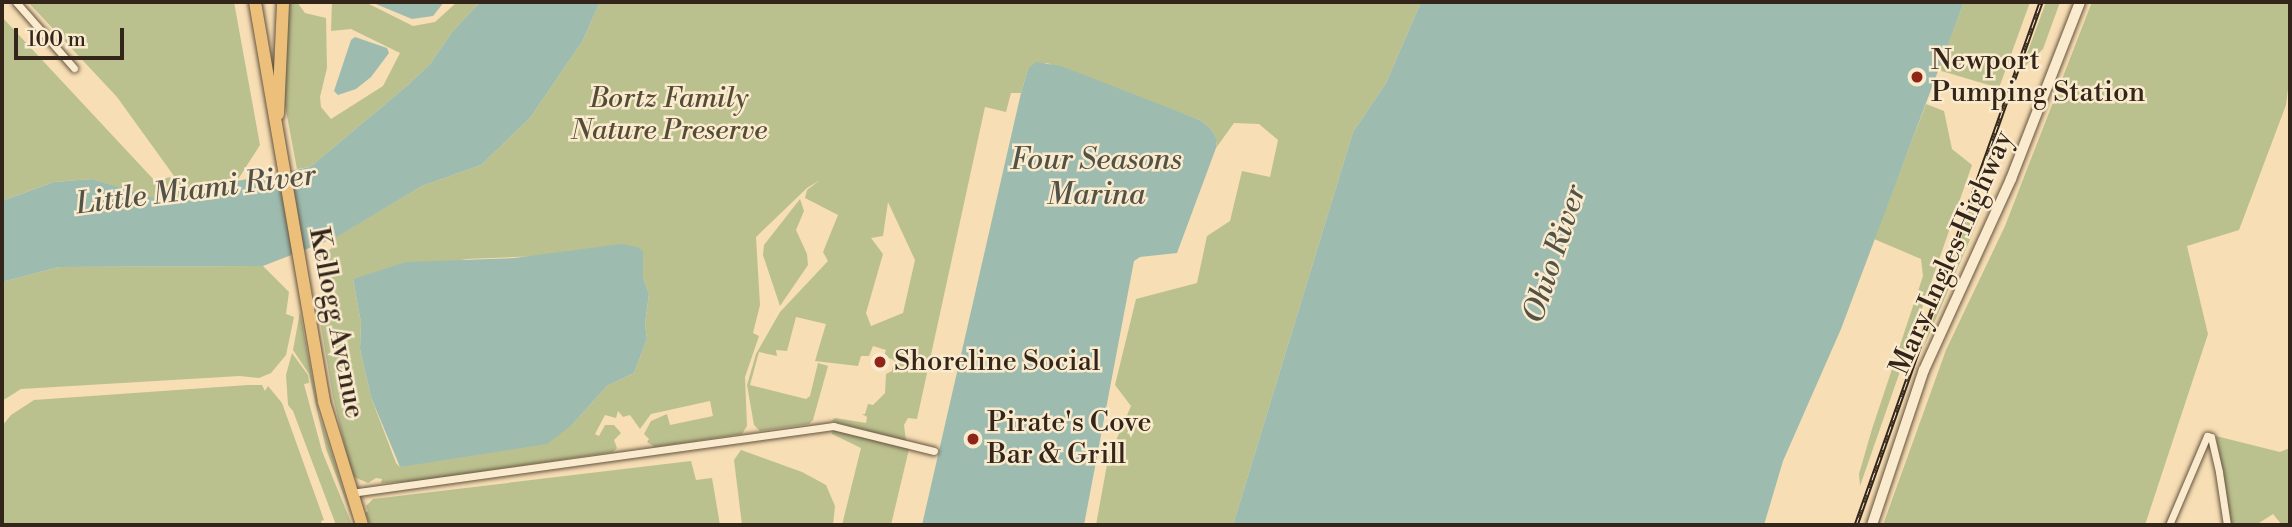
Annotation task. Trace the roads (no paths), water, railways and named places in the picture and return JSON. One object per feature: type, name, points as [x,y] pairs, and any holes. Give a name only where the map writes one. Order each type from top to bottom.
[{"type":"main road","name":"Kellogg Avenue","points":[[256,2],[324,402],[362,525]]},
{"type":"main road","points":[[276,132],[283,2]]},
{"type":"street","points":[[16,2],[74,68]]},
{"type":"street","name":"Mary Ingles Highway","points":[[1872,525],[1924,370],[2011,179],[2080,2]]},
{"type":"street","points":[[351,493],[833,426],[934,451]]},
{"type":"street","points":[[2169,525],[2207,436],[2211,437],[2219,472],[2227,525]]},
{"type":"water","points":[[371,2],[444,2],[433,16],[412,19]]},
{"type":"water","points":[[480,2],[600,2],[582,42],[530,118],[481,165],[422,186],[335,238],[263,266],[59,267],[2,282],[2,201],[54,182],[92,179],[168,202],[203,200],[237,181],[310,167],[430,64],[452,32]]},
{"type":"water","name":"Ohio River","points":[[1421,2],[1964,2],[1841,329],[1783,461],[1764,525],[1233,525],[1353,132],[1386,83]]},
{"type":"water","points":[[355,37],[387,48],[389,53],[371,77],[356,89],[338,95],[334,91],[351,40]]},
{"type":"water","name":"Four Seasons Marina","points":[[1036,62],[1061,66],[1200,120],[1211,129],[1217,139],[1216,148],[1177,253],[1140,257],[1134,261],[1084,525],[922,525],[1021,93],[1028,69]]},
{"type":"water","points":[[621,244],[643,251],[643,277],[649,294],[645,324],[647,339],[634,373],[607,386],[572,425],[547,444],[400,467],[371,397],[360,349],[361,323],[353,279],[406,262],[514,258]]},
{"type":"railway","points":[[1856,525],[2041,2]]},
{"type":"place","name":"Newport Pumping Station","points":[[1917,77]]},
{"type":"place","name":"Shoreline Social","points":[[880,362]]},
{"type":"place","name":"Pirate's Cove Bar & Grill","points":[[973,439]]},
{"type":"park label","name":"Bortz Family Nature Preserve","points":[[669,115]]},
{"type":"water label","name":"Little Miami River","points":[[196,190]]}]
